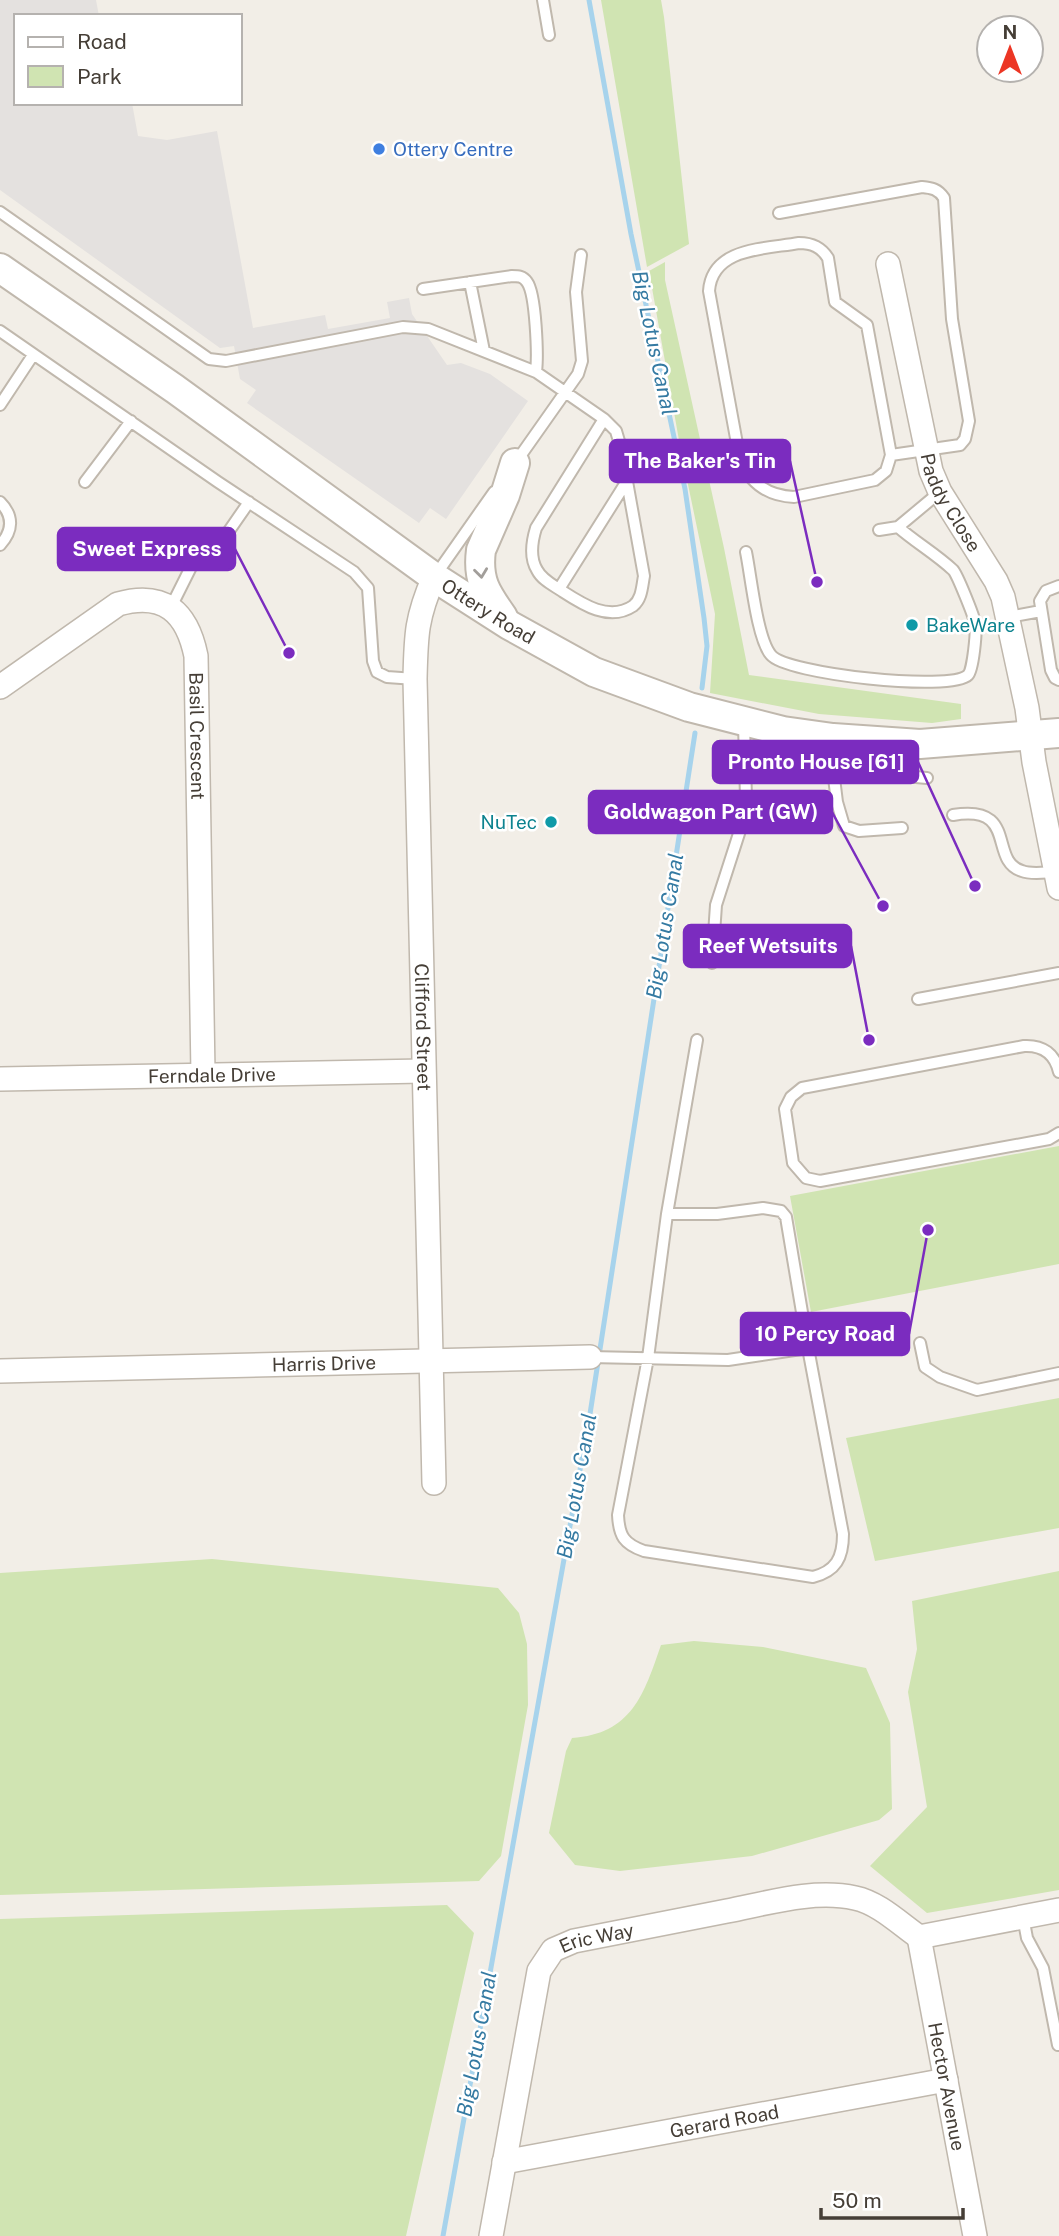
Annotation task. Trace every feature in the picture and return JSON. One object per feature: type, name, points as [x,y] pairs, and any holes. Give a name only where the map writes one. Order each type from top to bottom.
[{"type":"street","name":"Paddy Close","points":[[888,264],[925,450],[940,492],[996,581],[1009,617],[1034,764],[1058,880]]},
{"type":"street","name":"Ottery Road","points":[[0,268],[175,389],[434,577],[509,625],[594,672],[689,707],[783,731],[833,738],[908,744],[1059,733]]},
{"type":"street","points":[[509,625],[483,588],[480,560],[481,550],[505,495],[515,463]]},
{"type":"street","name":"Clifford Street","points":[[434,577],[422,605],[416,629],[415,679],[434,1483]]},
{"type":"street","points":[[0,687],[118,604],[136,598],[153,600],[170,607]]},
{"type":"street","name":"Basil Crescent","points":[[170,607],[183,620],[192,636],[196,656],[203,1073]]},
{"type":"street","name":"Ferndale Drive","points":[[0,1079],[203,1073],[423,1071]]},
{"type":"street","name":"Harris Drive","points":[[0,1371],[590,1357]]},
{"type":"street","name":"Eric Way","points":[[491,2236],[539,1971],[547,1956],[563,1944],[757,1905],[835,1894],[859,1898],[919,1937]]},
{"type":"street","points":[[919,1937],[1059,1910]]},
{"type":"street","name":"Hector Avenue","points":[[919,1937],[975,2236]]},
{"type":"street","name":"Gerard Road","points":[[504,2162],[946,2080]]},
{"type":"lane","points":[[543,0],[549,35]]},
{"type":"lane","points":[[779,213],[922,187],[940,191],[944,198],[952,319],[970,421],[965,439],[960,444],[891,455]]},
{"type":"lane","points":[[0,212],[209,359],[226,361],[380,331],[415,327],[428,329],[536,372],[566,391],[604,419],[616,431],[627,481],[644,576],[641,595],[633,606],[611,612],[589,608],[543,579],[535,568],[532,542],[536,528],[604,419]]},
{"type":"lane","points":[[799,243],[814,245],[824,253],[828,258],[835,302],[867,325],[891,455],[886,471],[875,480],[794,497],[771,494],[751,480],[740,460],[709,290],[712,274],[722,261],[736,254],[799,243]]},
{"type":"lane","points":[[434,577],[578,374],[582,361],[576,292],[581,255]]},
{"type":"lane","points":[[423,289],[512,276],[524,278],[528,283],[538,357],[536,372]]},
{"type":"lane","points":[[470,282],[484,351]]},
{"type":"lane","points":[[0,331],[364,581],[368,589],[373,661],[377,672],[387,677],[415,679]]},
{"type":"lane","points":[[0,405],[33,355]]},
{"type":"lane","points":[[85,482],[131,421]]},
{"type":"lane","points":[[559,589],[627,481]]},
{"type":"lane","points":[[879,530],[898,527],[940,492]]},
{"type":"lane","points":[[0,502],[9,513],[11,527],[0,545]]},
{"type":"lane","points":[[170,607],[201,547],[222,541],[248,502]]},
{"type":"lane","points":[[746,552],[762,636],[769,654],[776,661],[810,670],[881,681],[932,682],[967,677],[971,670],[976,625],[955,572],[898,527]]},
{"type":"lane","points":[[1059,586],[1046,591],[1042,596],[1041,611],[1051,670],[1059,680]]},
{"type":"lane","points":[[1009,617],[1041,611]]},
{"type":"lane","points":[[712,963],[716,905],[743,821],[746,798],[745,762],[731,718]]},
{"type":"lane","points":[[745,762],[927,778]]},
{"type":"lane","points":[[833,770],[837,802],[844,826],[859,831],[902,828]]},
{"type":"lane","points":[[953,815],[968,812],[991,820],[1013,866],[1021,871],[1058,880]]},
{"type":"lane","points":[[918,999],[1059,973]]},
{"type":"lane","points":[[667,1214],[718,1214],[763,1208],[781,1211],[786,1217],[843,1534],[843,1550],[838,1564],[827,1574],[813,1577],[644,1551],[622,1539],[618,1515],[648,1358],[667,1214],[697,1040]]},
{"type":"lane","points":[[1059,1072],[1057,1061],[1051,1054],[1038,1046],[1024,1046],[802,1088],[787,1103],[784,1116],[796,1169],[806,1178],[820,1181],[1049,1139],[1059,1133]]},
{"type":"lane","points":[[920,1343],[925,1367],[940,1377],[977,1390],[1059,1373]]},
{"type":"lane","name":"Harris Drive","points":[[590,1357],[728,1360],[808,1348]]},
{"type":"lane","points":[[1023,1917],[1027,1938],[1043,1968],[1058,2045]]},
{"type":"green space","points":[[601,0],[661,0],[664,17],[689,244],[647,267]]},
{"type":"green space","points":[[665,262],[665,280],[749,675],[961,704],[961,719],[932,723],[819,714],[710,693],[715,614],[680,446],[649,271]]},
{"type":"green space","points":[[1059,1146],[1059,1264],[811,1312],[790,1196]]},
{"type":"green space","points":[[1059,1398],[1059,1528],[875,1561],[846,1438]]},
{"type":"green space","points":[[212,1559],[498,1588],[519,1613],[527,1644],[528,1705],[501,1856],[479,1881],[0,1895],[0,1573]]},
{"type":"green space","points":[[1059,1571],[1059,1890],[927,1913],[870,1866],[927,1807],[908,1692],[917,1649],[912,1601]]},
{"type":"green space","points":[[694,1641],[763,1647],[866,1668],[890,1723],[892,1809],[879,1820],[752,1856],[620,1871],[575,1865],[549,1833],[566,1751],[572,1738],[609,1729],[622,1720],[641,1695],[661,1645]]},
{"type":"green space","points":[[447,1905],[474,1933],[406,2236],[0,2236],[0,1919]]},
{"type":"shaded area","points":[[0,0],[96,0],[99,14],[14,14],[14,105],[132,105],[138,136],[167,140],[217,131],[253,328],[325,315],[328,329],[390,318],[387,302],[409,298],[412,314],[447,365],[461,363],[490,374],[528,401],[446,519],[430,508],[419,523],[247,403],[256,390],[240,379],[234,346],[220,348],[0,190]]},
{"type":"waterway","name":"Big Lotus Canal","points":[[589,0],[631,234],[685,489],[707,646],[702,688]]},
{"type":"waterway","name":"Big Lotus Canal","points":[[443,2236],[590,1414],[695,733]]},
{"type":"place","name":"Ottery Centre","points":[[379,149]]},
{"type":"place","name":"The Baker's Tin","points":[[817,582]]},
{"type":"place","name":"BakeWare","points":[[912,625]]},
{"type":"place","name":"Sweet Express","points":[[289,653]]},
{"type":"place","name":"NuTec","points":[[551,822]]},
{"type":"place","name":"Pronto House [61]","points":[[975,886]]},
{"type":"place","name":"Goldwagon Part (GW)","points":[[883,906]]},
{"type":"place","name":"Reef Wetsuits","points":[[869,1040]]},
{"type":"place","name":"10 Percy Road","points":[[928,1230]]}]
